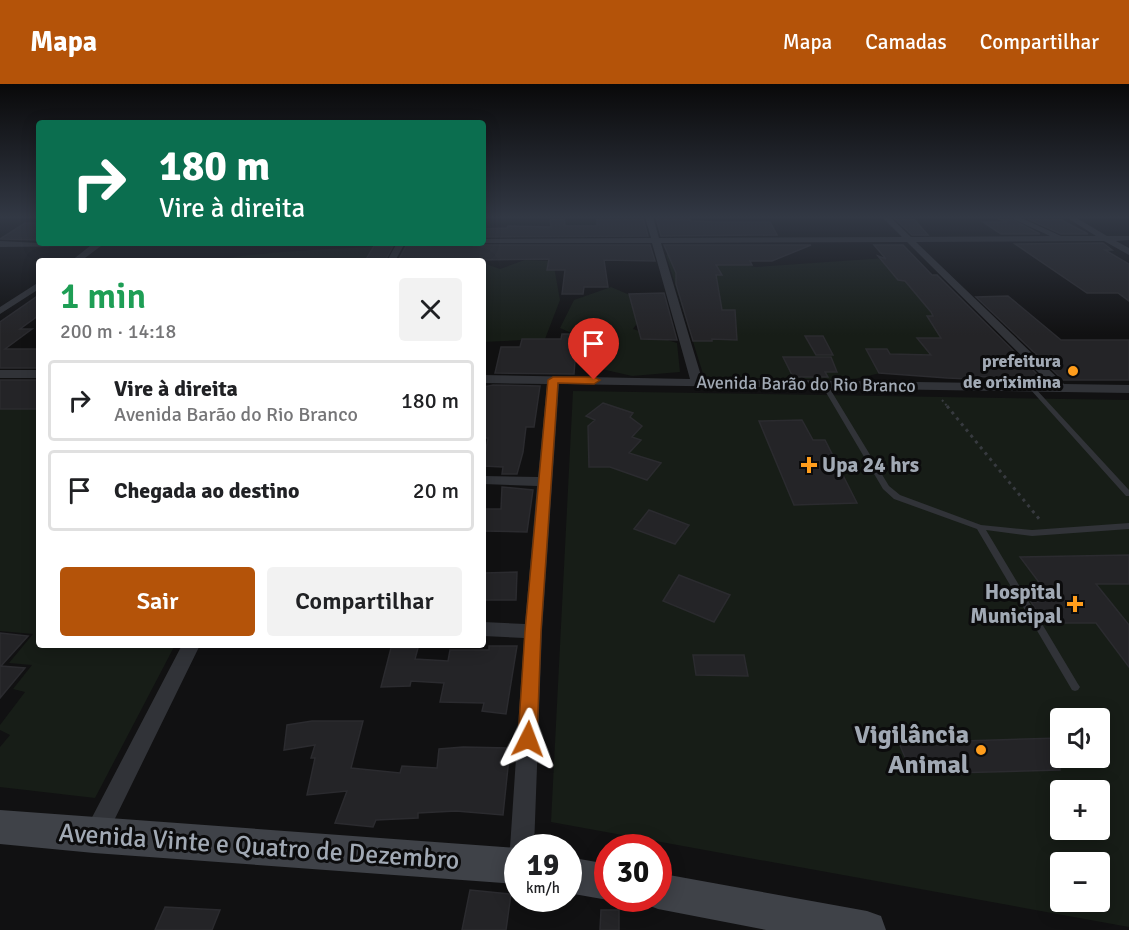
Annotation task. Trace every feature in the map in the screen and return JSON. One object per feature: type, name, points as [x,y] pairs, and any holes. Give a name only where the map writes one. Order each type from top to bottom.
[{"type":"street","points":[[661,256],[697,382]]},
{"type":"street","points":[[926,256],[1062,389]]},
{"type":"street","points":[[0,312],[36,287]]},
{"type":"street","points":[[0,374],[36,374]]},
{"type":"street","name":"Avenida Barão do Rio Branco","points":[[486,379],[1129,389]]},
{"type":"street","points":[[523,834],[533,631],[553,380]]},
{"type":"street","points":[[486,480],[546,482]]},
{"type":"street","points":[[486,629],[533,631]]},
{"type":"street","points":[[94,836],[189,648]]},
{"type":"street","name":"Avenida Vinte e Quatro de Dezembro","points":[[0,827],[94,836],[504,865]]},
{"type":"street","points":[[672,894],[867,930]]},
{"type":"lane","points":[[824,384],[890,492],[905,500],[980,527],[1032,533],[1129,526]]},
{"type":"lane","points":[[1032,388],[1129,494]]},
{"type":"lane","points":[[980,527],[1075,687]]},
{"type":"path","points":[[942,400],[1051,532]]},
{"type":"shaded area","points":[[243,256],[387,256],[387,258],[229,258]]},
{"type":"shaded area","points":[[666,256],[722,258],[755,267],[900,257],[972,352],[850,380],[704,377]]},
{"type":"shaded area","points":[[525,260],[553,261],[560,300],[545,339],[486,342],[486,264],[500,269]]},
{"type":"shaded area","points":[[611,287],[651,304],[633,329],[677,343],[680,372],[632,376],[584,365],[585,339],[560,328],[574,300]]},
{"type":"shaded area","points":[[573,391],[1129,400],[1129,927],[672,844],[672,834],[617,834],[551,822]]},
{"type":"shaded area","points":[[36,397],[36,648],[173,648],[95,798],[0,787],[0,747],[10,735],[0,730],[0,725],[25,692],[13,689],[32,665],[9,663],[33,634],[0,631],[0,398]]},
{"type":"building","points":[[368,256],[387,256],[387,258]]},
{"type":"building","points":[[654,256],[655,261],[604,260],[608,287],[584,287],[583,294],[562,294],[565,270],[547,270],[549,259],[400,258]]},
{"type":"building","points":[[669,256],[783,256],[772,261],[750,261],[752,265],[716,265],[722,275],[716,275],[722,310],[735,310],[737,340],[693,341],[676,284],[676,273]]},
{"type":"building","points":[[878,256],[886,259],[884,256],[914,256],[932,275],[937,275],[1042,379],[966,376],[968,379],[879,373],[866,349],[887,349],[890,354],[931,355],[917,338],[941,338],[927,316],[933,316],[931,312],[905,281],[898,280]]},
{"type":"building","points":[[1033,256],[1116,256],[1129,264],[1129,301],[1118,293],[1087,293]]},
{"type":"building","points":[[664,293],[677,340],[641,339],[629,294]]},
{"type":"building","points":[[1008,296],[1061,340],[1129,340],[1129,380],[1063,380],[976,297]]},
{"type":"building","points":[[36,297],[36,317],[20,329],[32,329],[5,349],[36,349],[36,368],[0,368],[0,322]]},
{"type":"building","points":[[562,334],[577,334],[574,374],[495,373],[501,347],[520,347],[522,339],[561,339]]},
{"type":"building","points":[[805,336],[823,336],[833,355],[816,355]]},
{"type":"building","points":[[783,357],[831,357],[837,372],[825,372],[828,377],[793,377]]},
{"type":"building","points":[[0,380],[36,380],[36,409],[0,409]]},
{"type":"building","points":[[486,386],[540,386],[534,427],[526,427],[517,474],[502,474],[503,467],[486,466],[488,438],[486,438]]},
{"type":"building","points":[[603,403],[633,413],[630,417],[642,426],[632,437],[641,440],[629,453],[661,463],[647,480],[610,467],[589,467],[588,426],[595,420],[586,416]]},
{"type":"building","name":"Upa 24 hrs","points":[[802,420],[813,440],[825,440],[857,503],[794,505],[759,421]]},
{"type":"building","points":[[502,487],[533,490],[527,532],[486,531],[486,509],[501,509]]},
{"type":"building","points":[[649,510],[689,525],[675,544],[634,529]]},
{"type":"building","points":[[1129,555],[1129,584],[1096,584],[1129,625],[1129,667],[1096,623],[1044,623],[1031,602],[1053,601],[1020,557]]},
{"type":"building","points":[[517,572],[516,600],[486,600],[486,573]]},
{"type":"building","points":[[679,575],[730,595],[714,622],[663,601]]},
{"type":"building","points":[[0,633],[28,636],[1,666],[25,668],[0,698]]},
{"type":"building","points":[[489,646],[517,646],[506,714],[482,711],[484,703],[440,702],[444,683],[411,681],[410,686],[381,687],[391,648],[418,648],[415,659],[448,661],[450,650],[489,650]]},
{"type":"building","points":[[693,655],[744,655],[748,676],[696,675]]},
{"type":"building","points":[[312,721],[363,721],[351,768],[400,773],[402,766],[437,768],[439,749],[510,748],[503,815],[456,811],[418,813],[418,818],[376,820],[373,827],[335,823],[347,791],[307,795],[315,758],[311,758],[315,745],[284,750],[287,725]]},
{"type":"building","name":"Vigilância Animal","points":[[1050,738],[1050,768],[1060,768],[1060,770],[912,774],[899,743]]},
{"type":"building","points":[[470,890],[504,893],[504,912],[508,912],[506,930],[462,930]]},
{"type":"building","points":[[165,907],[220,910],[212,930],[155,930]]},
{"type":"building","points":[[601,912],[619,912],[619,930],[600,930]]},
{"type":"place","name":"prefeitura de oriximina","points":[[1073,371]]},
{"type":"place","name":"Upa 24 hrs","points":[[809,465]]},
{"type":"place","name":"Hospital Municipal","points":[[1075,604]]},
{"type":"place","name":"Vigilância Animal","points":[[981,750]]},
{"type":"route","points":[[528,739],[533,631],[553,380],[594,380]]}]
